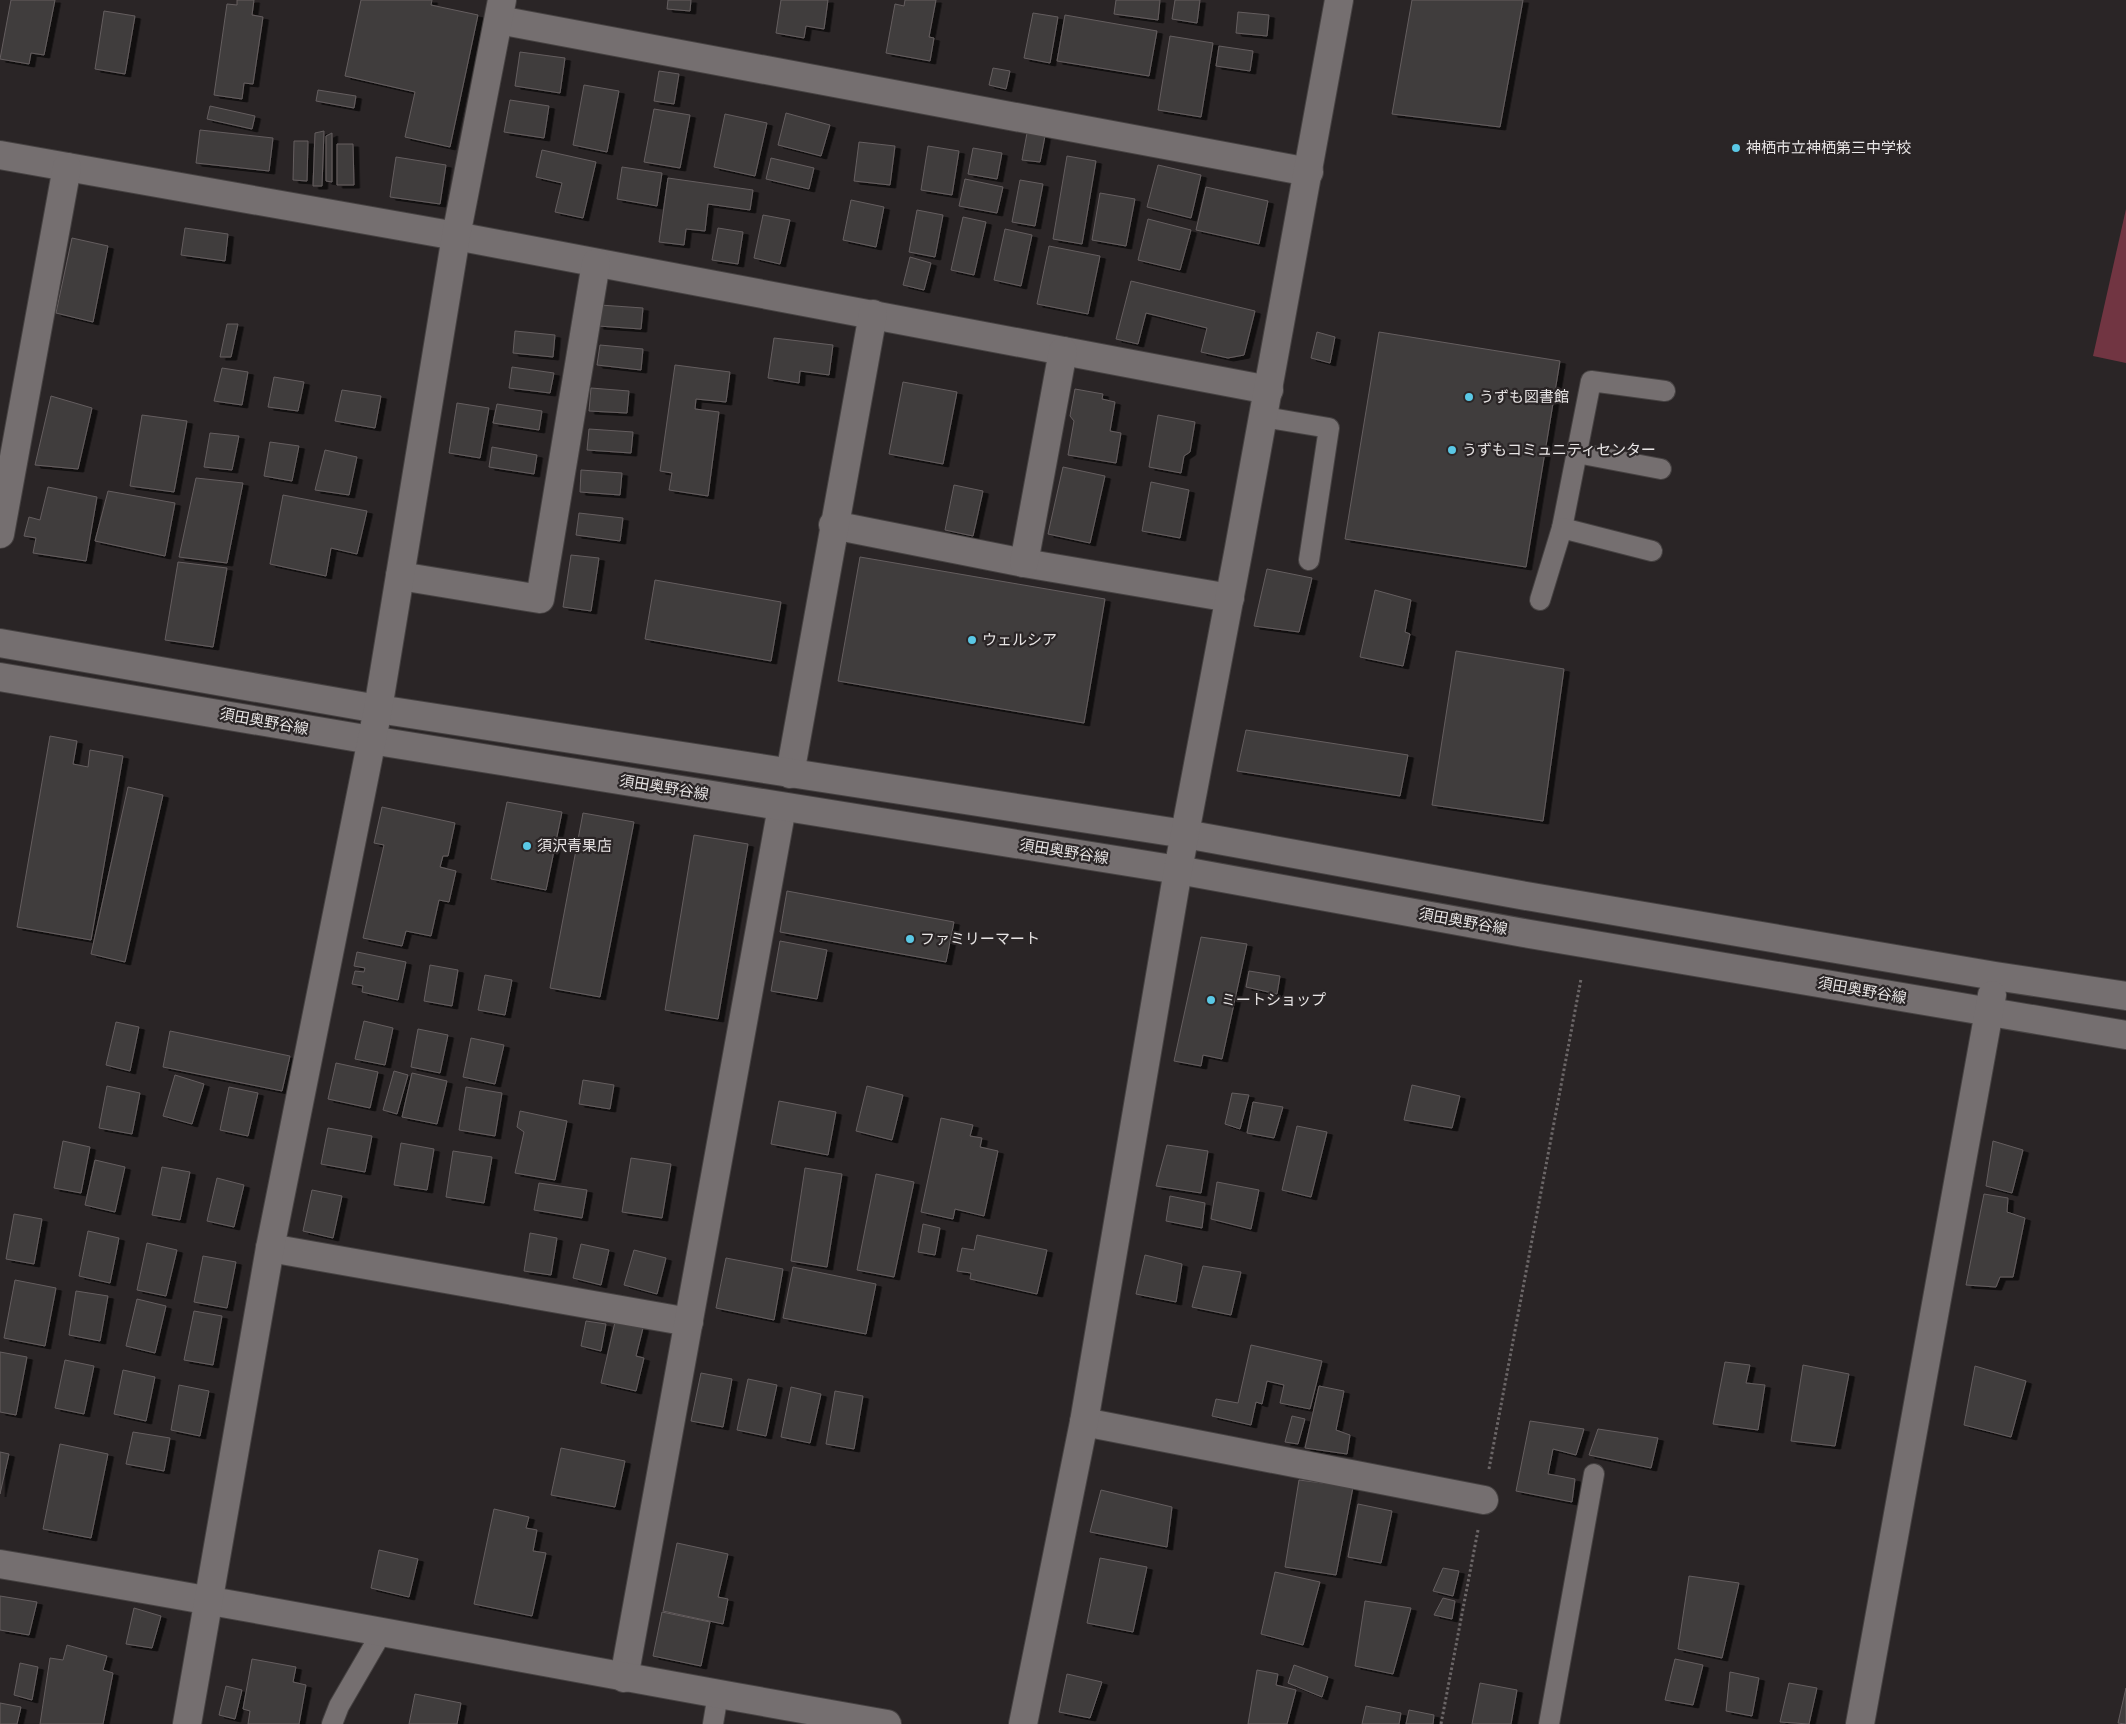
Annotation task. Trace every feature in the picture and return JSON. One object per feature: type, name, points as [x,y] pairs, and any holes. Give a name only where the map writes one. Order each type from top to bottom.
[{"type":"street","points":[[1024,1724],[1084,1422],[1178,870],[1269,390],[1339,0]]},
{"type":"street","points":[[187,1724],[270,1248],[378,709],[456,236],[500,10],[1309,172]]},
{"type":"street","points":[[0,155],[456,236],[1269,390]]},
{"type":"street","points":[[0,534],[67,168]]},
{"type":"street","points":[[400,576],[540,599],[596,262]]},
{"type":"street","points":[[790,774],[872,314]]},
{"type":"street","points":[[1024,563],[1063,351]]},
{"type":"street","points":[[833,525],[1024,563],[1230,598]]},
{"type":"street","points":[[0,643],[378,709],[1185,834],[1536,898],[1995,976],[2126,996]]},
{"type":"street","name":"須田奥野谷線","points":[[0,677],[371,740],[1178,870],[1533,935],[2126,1035]]},
{"type":"street","points":[[624,1678],[782,807]]},
{"type":"street","points":[[1860,1724],[1995,976]]},
{"type":"street","points":[[270,1248],[689,1322]]},
{"type":"street","points":[[1084,1422],[1484,1500]]},
{"type":"street","points":[[0,1564],[209,1599],[624,1678],[887,1724]]},
{"type":"lane","points":[[1540,600],[1562,528],[1591,381],[1665,391]]},
{"type":"lane","points":[[1264,417],[1329,428],[1309,560]]},
{"type":"lane","points":[[1577,454],[1661,469]]},
{"type":"lane","points":[[1562,528],[1652,551]]},
{"type":"lane","points":[[1549,1724],[1594,1474]]},
{"type":"lane","points":[[332,1724],[340,1706],[382,1632]]},
{"type":"lane","points":[[713,1724],[718,1694]]},
{"type":"path","points":[[1441,1724],[1581,979]]},
{"type":"shaded area","points":[[2126,209],[2126,363],[2093,356]]},
{"type":"building","points":[[11,0],[55,0],[44,55],[31,53],[29,64],[0,59]]},
{"type":"building","points":[[237,0],[254,0],[252,15],[263,17],[253,84],[244,83],[242,99],[214,95],[227,4],[237,5]]},
{"type":"building","points":[[361,0],[432,0],[431,5],[478,15],[450,147],[405,137],[415,92],[345,76]]},
{"type":"building","points":[[668,0],[691,0],[690,11],[667,9]]},
{"type":"building","points":[[781,0],[828,0],[824,29],[806,26],[804,38],[776,33]]},
{"type":"building","points":[[905,0],[936,0],[929,37],[934,38],[930,61],[886,53],[895,4],[904,6]]},
{"type":"building","points":[[1116,0],[1160,0],[1158,20],[1114,14]]},
{"type":"building","points":[[1175,0],[1200,0],[1197,23],[1172,19]]},
{"type":"building","points":[[1412,0],[1523,0],[1500,127],[1392,114]]},
{"type":"building","points":[[104,11],[135,16],[125,74],[95,69]]},
{"type":"building","points":[[1238,12],[1269,15],[1267,36],[1236,33]]},
{"type":"building","points":[[1033,13],[1058,17],[1050,63],[1024,58]]},
{"type":"building","points":[[1065,15],[1157,31],[1149,76],[1057,61]]},
{"type":"building","points":[[1170,36],[1213,43],[1201,117],[1158,110]]},
{"type":"building","points":[[1219,46],[1253,51],[1250,71],[1216,66]]},
{"type":"building","points":[[520,52],[565,58],[560,93],[515,86]]},
{"type":"building","points":[[993,68],[1010,71],[1006,89],[989,85]]},
{"type":"building","points":[[659,71],[679,74],[674,104],[654,101]]},
{"type":"building","points":[[584,85],[619,91],[607,152],[573,145]]},
{"type":"building","points":[[318,90],[356,96],[354,108],[316,101]]},
{"type":"building","points":[[510,100],[549,106],[544,138],[504,132]]},
{"type":"building","points":[[210,106],[255,116],[252,129],[207,119]]},
{"type":"building","points":[[654,109],[690,115],[680,168],[644,162]]},
{"type":"building","points":[[786,113],[830,125],[821,156],[778,145]]},
{"type":"building","points":[[725,114],[767,123],[755,176],[714,167]]},
{"type":"building","points":[[200,130],[273,138],[269,171],[196,163]]},
{"type":"building","points":[[324,131],[322,186],[313,186],[315,133]]},
{"type":"building","points":[[332,133],[332,182],[326,181],[326,136]]},
{"type":"building","points":[[1027,133],[1045,136],[1040,162],[1022,160]]},
{"type":"building","points":[[294,141],[308,141],[307,181],[293,180]]},
{"type":"building","points":[[859,142],[895,146],[890,185],[854,181]]},
{"type":"building","points":[[337,144],[353,144],[354,185],[337,185]]},
{"type":"building","points":[[928,146],[959,151],[952,195],[921,190]]},
{"type":"building","points":[[973,148],[1002,153],[997,179],[968,174]]},
{"type":"building","points":[[542,150],[596,162],[583,218],[555,212],[562,183],[536,177]]},
{"type":"building","points":[[1067,156],[1096,161],[1082,244],[1053,239]]},
{"type":"building","points":[[396,157],[446,165],[440,204],[390,197]]},
{"type":"building","points":[[771,158],[814,168],[809,189],[766,179]]},
{"type":"building","points":[[1158,165],[1201,175],[1191,218],[1147,207]]},
{"type":"building","points":[[622,167],[662,173],[657,206],[617,199]]},
{"type":"building","points":[[668,178],[753,190],[750,210],[708,204],[705,231],[686,229],[684,245],[659,242]]},
{"type":"building","points":[[965,179],[1003,187],[997,213],[959,206]]},
{"type":"building","points":[[1020,180],[1043,184],[1035,226],[1012,222]]},
{"type":"building","points":[[1206,187],[1268,201],[1259,244],[1196,230]]},
{"type":"building","points":[[1100,193],[1135,199],[1126,246],[1092,240]]},
{"type":"building","points":[[851,200],[884,207],[876,247],[843,240]]},
{"type":"building","points":[[917,210],[943,215],[935,257],[909,252]]},
{"type":"building","points":[[763,215],[790,220],[780,264],[754,258]]},
{"type":"building","points":[[963,217],[986,222],[974,275],[951,270]]},
{"type":"building","points":[[1148,219],[1191,230],[1180,270],[1138,260]]},
{"type":"building","points":[[185,228],[228,234],[225,261],[181,255]]},
{"type":"building","points":[[718,228],[743,232],[738,264],[712,260]]},
{"type":"building","points":[[1005,229],[1032,235],[1021,286],[994,280]]},
{"type":"building","points":[[72,238],[108,246],[93,322],[56,313]]},
{"type":"building","points":[[1049,246],[1100,256],[1088,314],[1037,304]]},
{"type":"building","points":[[910,257],[931,263],[924,290],[903,285]]},
{"type":"building","points":[[1131,281],[1255,311],[1244,355],[1228,358],[1201,352],[1207,328],[1146,313],[1138,344],[1116,339]]},
{"type":"building","points":[[600,305],[643,308],[641,329],[598,326]]},
{"type":"building","points":[[227,324],[238,324],[231,357],[220,357]]},
{"type":"building","points":[[515,331],[555,335],[553,357],[513,353]]},
{"type":"building","points":[[1317,332],[1335,337],[1330,363],[1311,358]]},
{"type":"building","name":"うずもコミュニティセンター","points":[[1379,332],[1560,361],[1526,567],[1345,539]]},
{"type":"building","points":[[774,338],[833,345],[829,375],[800,371],[799,383],[768,378]]},
{"type":"building","points":[[600,345],[643,349],[641,370],[597,365]]},
{"type":"building","points":[[675,365],[730,372],[726,402],[696,399],[695,409],[719,412],[708,496],[669,490],[672,473],[660,471]]},
{"type":"building","points":[[512,367],[554,373],[550,393],[509,388]]},
{"type":"building","points":[[222,368],[248,372],[242,405],[214,401]]},
{"type":"building","points":[[274,377],[304,382],[298,411],[268,407]]},
{"type":"building","points":[[903,382],[957,392],[943,464],[889,454]]},
{"type":"building","points":[[591,388],[629,391],[627,413],[589,411]]},
{"type":"building","points":[[1075,389],[1103,394],[1102,399],[1115,402],[1110,431],[1121,433],[1116,463],[1068,455],[1074,421],[1070,416]]},
{"type":"building","points":[[342,390],[381,396],[375,428],[335,421]]},
{"type":"building","points":[[51,396],[92,408],[78,469],[35,465]]},
{"type":"building","points":[[457,403],[489,408],[480,458],[449,453]]},
{"type":"building","points":[[497,404],[542,411],[539,430],[493,423]]},
{"type":"building","points":[[142,415],[187,421],[174,492],[130,486]]},
{"type":"building","points":[[1158,415],[1195,422],[1190,452],[1184,456],[1181,473],[1149,467]]},
{"type":"building","points":[[589,429],[633,432],[631,453],[587,450]]},
{"type":"building","points":[[210,433],[239,436],[232,470],[204,467]]},
{"type":"building","points":[[270,442],[299,446],[292,481],[264,476]]},
{"type":"building","points":[[492,447],[537,455],[534,474],[489,467]]},
{"type":"building","points":[[325,450],[357,457],[349,495],[315,490]]},
{"type":"building","points":[[1063,467],[1105,476],[1090,543],[1048,534]]},
{"type":"building","points":[[581,470],[622,473],[620,495],[580,492]]},
{"type":"building","points":[[196,478],[243,483],[227,563],[179,557]]},
{"type":"building","points":[[1151,482],[1189,490],[1180,538],[1142,531]]},
{"type":"building","points":[[954,485],[983,491],[973,536],[945,530]]},
{"type":"building","points":[[48,487],[97,497],[86,561],[33,553],[36,538],[24,536],[29,517],[40,520]]},
{"type":"building","points":[[108,491],[175,503],[165,556],[95,541]]},
{"type":"building","points":[[283,495],[367,511],[357,554],[331,548],[326,576],[270,564]]},
{"type":"building","points":[[579,513],[623,518],[620,541],[576,535]]},
{"type":"building","points":[[571,555],[599,558],[591,611],[563,607]]},
{"type":"building","name":"ウェルシア","points":[[860,557],[1105,599],[1084,723],[838,681]]},
{"type":"building","points":[[178,562],[227,568],[213,647],[165,640]]},
{"type":"building","points":[[1267,569],[1312,578],[1299,632],[1254,626]]},
{"type":"building","points":[[655,580],[781,602],[771,661],[645,639]]},
{"type":"building","points":[[1375,590],[1411,600],[1405,632],[1410,634],[1403,666],[1360,657]]},
{"type":"building","points":[[1456,651],[1564,669],[1543,821],[1432,805]]},
{"type":"building","points":[[1246,730],[1408,755],[1400,796],[1237,771]]},
{"type":"building","points":[[50,736],[77,741],[73,764],[88,767],[90,750],[123,756],[91,940],[17,927]]},
{"type":"building","points":[[128,787],[163,795],[125,962],[91,954]]},
{"type":"building","name":"須沢青果店","points":[[507,802],[562,812],[546,890],[491,879]]},
{"type":"building","points":[[382,807],[455,823],[448,856],[443,856],[440,867],[456,871],[449,902],[439,900],[431,936],[406,931],[402,946],[363,938],[384,845],[374,843]]},
{"type":"building","points":[[583,813],[634,822],[600,997],[550,988]]},
{"type":"building","points":[[694,835],[748,844],[718,1019],[665,1010]]},
{"type":"building","points":[[787,891],[954,922],[946,962],[780,932]]},
{"type":"building","name":"ミートショップ","points":[[1201,937],[1247,944],[1222,1059],[1203,1055],[1201,1066],[1174,1061]]},
{"type":"building","points":[[780,941],[827,950],[817,999],[771,991]]},
{"type":"building","points":[[357,952],[406,962],[398,1000],[362,992],[363,986],[352,984],[355,971],[364,972],[365,968],[354,966]]},
{"type":"building","points":[[430,965],[458,970],[452,1006],[424,1001]]},
{"type":"building","points":[[1249,971],[1280,976],[1277,994],[1246,987]]},
{"type":"building","points":[[485,975],[512,980],[505,1015],[478,1010]]},
{"type":"building","points":[[364,1021],[393,1028],[385,1065],[355,1059]]},
{"type":"building","points":[[116,1022],[139,1027],[130,1071],[106,1065]]},
{"type":"building","points":[[418,1029],[448,1035],[440,1073],[411,1067]]},
{"type":"building","points":[[170,1031],[290,1056],[282,1091],[163,1067]]},
{"type":"building","points":[[471,1038],[504,1045],[495,1084],[463,1077]]},
{"type":"building","points":[[336,1063],[378,1072],[370,1108],[328,1099]]},
{"type":"building","points":[[394,1071],[408,1075],[397,1114],[383,1110]]},
{"type":"building","points":[[412,1073],[447,1081],[437,1124],[402,1117]]},
{"type":"building","points":[[175,1075],[204,1084],[192,1124],[163,1116]]},
{"type":"building","points":[[583,1080],[614,1085],[610,1109],[579,1104]]},
{"type":"building","points":[[1412,1085],[1460,1096],[1452,1128],[1404,1120]]},
{"type":"building","points":[[107,1086],[140,1093],[132,1134],[99,1128]]},
{"type":"building","points":[[867,1086],[903,1095],[892,1140],[856,1131]]},
{"type":"building","points":[[229,1087],[258,1093],[248,1136],[220,1130]]},
{"type":"building","points":[[466,1087],[502,1093],[495,1136],[459,1130]]},
{"type":"building","points":[[1232,1093],[1249,1095],[1240,1129],[1225,1124]]},
{"type":"building","points":[[779,1101],[836,1112],[828,1155],[771,1144]]},
{"type":"building","points":[[1253,1102],[1283,1107],[1274,1138],[1247,1133]]},
{"type":"building","points":[[520,1111],[567,1121],[555,1180],[515,1173],[524,1132],[517,1127]]},
{"type":"building","points":[[941,1118],[973,1125],[970,1136],[982,1138],[980,1147],[998,1151],[984,1216],[955,1209],[953,1219],[921,1212]]},
{"type":"building","points":[[1297,1126],[1327,1132],[1311,1197],[1282,1190]]},
{"type":"building","points":[[328,1128],[372,1136],[365,1172],[321,1164]]},
{"type":"building","points":[[63,1141],[90,1147],[81,1193],[54,1188]]},
{"type":"building","points":[[1993,1141],[2023,1150],[2012,1193],[1986,1186]]},
{"type":"building","points":[[401,1143],[434,1149],[427,1190],[394,1185]]},
{"type":"building","points":[[1167,1145],[1208,1151],[1201,1193],[1156,1186]]},
{"type":"building","points":[[453,1151],[492,1157],[484,1203],[446,1197]]},
{"type":"building","points":[[631,1158],[671,1164],[662,1218],[622,1212]]},
{"type":"building","points":[[95,1160],[125,1167],[115,1212],[85,1205]]},
{"type":"building","points":[[162,1167],[190,1172],[180,1220],[152,1215]]},
{"type":"building","points":[[805,1168],[842,1174],[827,1267],[791,1261]]},
{"type":"building","points":[[876,1174],[914,1182],[894,1277],[857,1270]]},
{"type":"building","points":[[217,1178],[244,1185],[234,1227],[207,1221]]},
{"type":"building","points":[[1217,1182],[1259,1190],[1251,1229],[1211,1219]]},
{"type":"building","points":[[539,1183],[587,1190],[582,1218],[534,1210]]},
{"type":"building","points":[[312,1190],[342,1196],[333,1238],[303,1231]]},
{"type":"building","points":[[1984,1194],[2008,1198],[2007,1212],[2025,1218],[2013,1277],[2000,1277],[1996,1287],[1966,1285]]},
{"type":"building","points":[[1170,1196],[1205,1203],[1202,1228],[1166,1221]]},
{"type":"building","points":[[14,1214],[42,1219],[34,1264],[6,1259]]},
{"type":"building","points":[[923,1224],[940,1228],[935,1255],[918,1252]]},
{"type":"building","points":[[88,1231],[119,1238],[110,1283],[79,1276]]},
{"type":"building","points":[[530,1233],[557,1238],[551,1275],[524,1271]]},
{"type":"building","points":[[977,1235],[1047,1250],[1037,1294],[970,1279],[971,1273],[957,1271],[962,1248],[974,1250]]},
{"type":"building","points":[[147,1243],[177,1250],[166,1296],[137,1290]]},
{"type":"building","points":[[581,1244],[609,1250],[601,1285],[573,1278]]},
{"type":"building","points":[[634,1250],[666,1258],[657,1294],[624,1285]]},
{"type":"building","points":[[1145,1255],[1182,1264],[1176,1302],[1136,1294]]},
{"type":"building","points":[[203,1256],[236,1262],[227,1308],[194,1302]]},
{"type":"building","points":[[726,1258],[783,1269],[774,1320],[716,1308]]},
{"type":"building","points":[[1203,1266],[1241,1272],[1231,1315],[1192,1307]]},
{"type":"building","points":[[793,1267],[876,1284],[866,1334],[783,1318]]},
{"type":"building","points":[[15,1280],[56,1288],[45,1346],[4,1338]]},
{"type":"building","points":[[76,1291],[108,1296],[100,1341],[69,1335]]},
{"type":"building","points":[[137,1299],[166,1306],[155,1353],[126,1346]]},
{"type":"building","points":[[194,1311],[222,1316],[213,1365],[184,1360]]},
{"type":"building","points":[[586,1321],[606,1324],[601,1351],[581,1346]]},
{"type":"building","points":[[615,1322],[643,1328],[636,1356],[644,1358],[636,1391],[601,1383]]},
{"type":"building","points":[[1251,1345],[1322,1361],[1310,1409],[1280,1403],[1284,1385],[1267,1381],[1262,1404],[1256,1402],[1251,1425],[1212,1416],[1216,1399],[1238,1403]]},
{"type":"building","points":[[0,1352],[27,1357],[16,1415],[0,1412]]},
{"type":"building","points":[[65,1360],[94,1366],[84,1414],[55,1408]]},
{"type":"building","points":[[1725,1362],[1750,1365],[1746,1383],[1765,1385],[1758,1430],[1713,1424]]},
{"type":"building","points":[[1803,1365],[1849,1374],[1835,1446],[1791,1441]]},
{"type":"building","points":[[1975,1366],[2026,1381],[2011,1437],[1964,1425]]},
{"type":"building","points":[[123,1370],[155,1377],[146,1421],[114,1414]]},
{"type":"building","points":[[701,1373],[732,1379],[723,1427],[691,1421]]},
{"type":"building","points":[[748,1379],[777,1385],[766,1436],[737,1430]]},
{"type":"building","points":[[179,1385],[209,1391],[200,1436],[171,1430]]},
{"type":"building","points":[[1319,1386],[1344,1391],[1336,1430],[1350,1435],[1347,1454],[1305,1448]]},
{"type":"building","points":[[791,1387],[821,1394],[810,1443],[781,1437]]},
{"type":"building","points":[[835,1391],[863,1396],[854,1449],[826,1444]]},
{"type":"building","points":[[1292,1416],[1305,1419],[1298,1444],[1285,1442]]},
{"type":"building","points":[[1530,1421],[1584,1429],[1576,1455],[1553,1449],[1548,1474],[1575,1479],[1572,1502],[1516,1491]]},
{"type":"building","points":[[1598,1429],[1658,1438],[1651,1468],[1589,1455]]},
{"type":"building","points":[[133,1432],[170,1438],[164,1471],[126,1464]]},
{"type":"building","points":[[60,1444],[108,1454],[91,1538],[43,1529]]},
{"type":"building","points":[[561,1448],[625,1461],[615,1507],[551,1495]]},
{"type":"building","points":[[0,1452],[9,1454],[0,1494]]},
{"type":"building","points":[[1299,1480],[1353,1487],[1336,1575],[1285,1567]]},
{"type":"building","points":[[1101,1490],[1172,1507],[1167,1547],[1090,1532]]},
{"type":"building","points":[[1358,1504],[1392,1511],[1381,1563],[1348,1557]]},
{"type":"building","points":[[494,1509],[529,1517],[526,1528],[537,1530],[533,1551],[546,1553],[532,1616],[474,1604]]},
{"type":"building","points":[[677,1543],[728,1554],[718,1597],[728,1599],[723,1624],[663,1611]]},
{"type":"building","points":[[379,1550],[418,1559],[409,1597],[371,1588]]},
{"type":"building","points":[[1100,1558],[1147,1567],[1133,1632],[1087,1623]]},
{"type":"building","points":[[1443,1568],[1459,1571],[1453,1596],[1433,1591]]},
{"type":"building","points":[[1275,1572],[1320,1582],[1303,1645],[1261,1634]]},
{"type":"building","points":[[1689,1576],[1739,1583],[1722,1658],[1678,1649]]},
{"type":"building","points":[[0,1596],[37,1602],[29,1635],[0,1630]]},
{"type":"building","points":[[1443,1598],[1455,1601],[1452,1619],[1434,1615]]},
{"type":"building","points":[[1365,1601],[1411,1608],[1393,1674],[1355,1666]]},
{"type":"building","points":[[134,1608],[161,1616],[152,1648],[126,1644]]},
{"type":"building","points":[[662,1612],[710,1622],[701,1666],[653,1656]]},
{"type":"building","points":[[67,1645],[107,1656],[103,1670],[113,1673],[103,1724],[40,1724],[50,1658],[63,1660]]},
{"type":"building","points":[[252,1659],[296,1667],[293,1682],[306,1685],[299,1724],[248,1724],[250,1711],[243,1709]]},
{"type":"building","points":[[1675,1659],[1703,1665],[1693,1705],[1665,1700]]},
{"type":"building","points":[[20,1663],[38,1667],[32,1700],[14,1695]]},
{"type":"building","points":[[1294,1665],[1328,1677],[1322,1697],[1288,1683]]},
{"type":"building","points":[[1257,1670],[1278,1674],[1276,1685],[1296,1690],[1287,1724],[1248,1724]]},
{"type":"building","points":[[1730,1672],[1759,1678],[1752,1716],[1726,1711]]},
{"type":"building","points":[[1067,1674],[1102,1682],[1090,1718],[1059,1712]]},
{"type":"building","points":[[1480,1683],[1517,1690],[1511,1724],[1472,1724]]},
{"type":"building","points":[[1789,1683],[1817,1688],[1809,1724],[1780,1722]]},
{"type":"building","points":[[226,1686],[242,1690],[235,1719],[219,1715]]},
{"type":"building","points":[[2126,1688],[2126,1724],[2125,1724],[2118,1723]]},
{"type":"building","points":[[415,1694],[461,1703],[457,1724],[409,1724]]},
{"type":"building","points":[[0,1703],[21,1707],[17,1724],[0,1724]]},
{"type":"building","points":[[1366,1706],[1401,1713],[1399,1724],[1362,1724]]},
{"type":"building","points":[[1409,1710],[1434,1715],[1433,1724],[1406,1724]]},
{"type":"place","name":"神栖市立神栖第三中学校","points":[[1736,148]]},
{"type":"place","name":"うずも図書館","points":[[1469,397]]},
{"type":"place","name":"うずもコミュニティセンター","points":[[1452,450]]},
{"type":"place","name":"ウェルシア","points":[[972,640]]},
{"type":"place","name":"須沢青果店","points":[[527,846]]},
{"type":"place","name":"ファミリーマート","points":[[910,939]]},
{"type":"place","name":"ミートショップ","points":[[1211,1000]]}]
